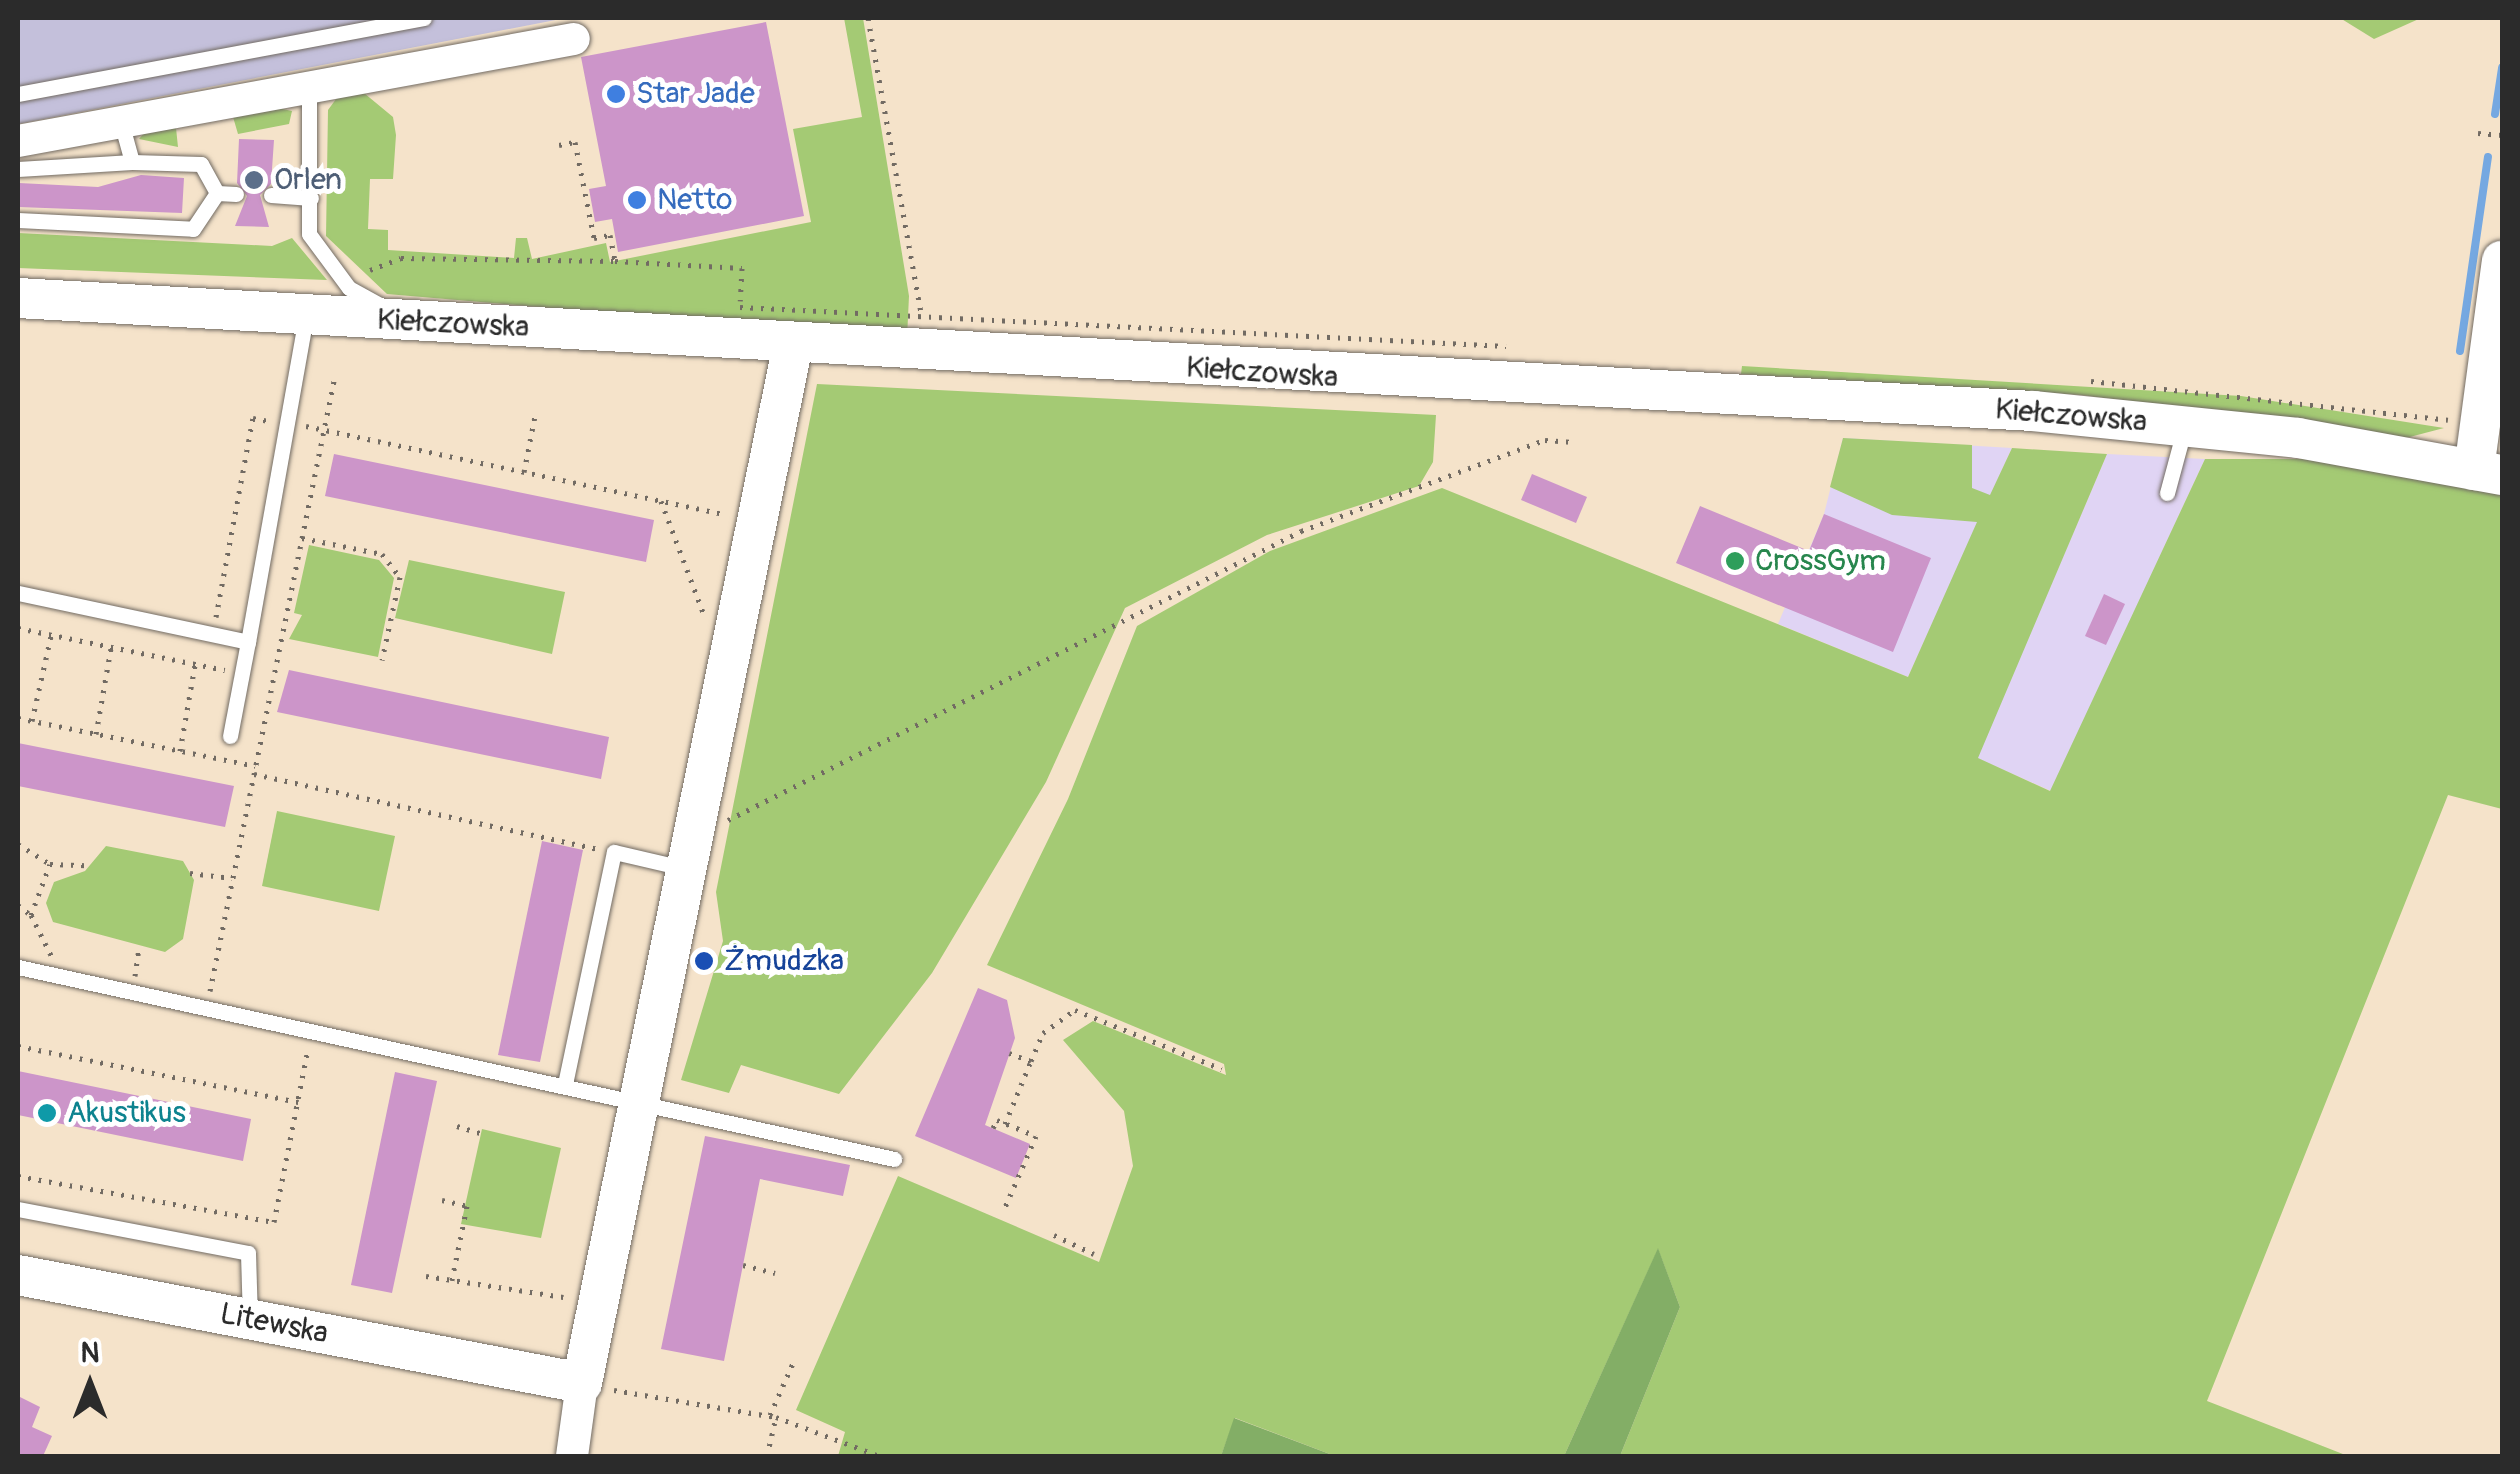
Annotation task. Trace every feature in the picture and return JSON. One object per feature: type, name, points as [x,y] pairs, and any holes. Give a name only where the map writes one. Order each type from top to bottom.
[{"type":"street","points":[[18,141],[309,84],[574,39]]},
{"type":"street","points":[[2488,472],[2502,261]]},
{"type":"street","name":"Kiełczowska","points":[[18,298],[2184,426],[2488,472]]},
{"type":"street","points":[[572,1456],[582,1383],[692,870],[793,344]]},
{"type":"street","name":"Litewska","points":[[18,1276],[582,1383]]},
{"type":"lane","points":[[18,94],[424,18]]},
{"type":"lane","points":[[309,84],[315,246],[349,288],[408,322]]},
{"type":"lane","points":[[121,122],[132,162]]},
{"type":"lane","points":[[18,168],[132,162],[202,164],[217,193]]},
{"type":"lane","points":[[217,193],[236,194]]},
{"type":"lane","points":[[18,220],[193,229],[217,193]]},
{"type":"lane","points":[[271,196],[311,198]]},
{"type":"lane","points":[[230,736],[306,316]]},
{"type":"lane","points":[[2167,493],[2184,426]]},
{"type":"lane","points":[[18,593],[248,642]]},
{"type":"lane","points":[[565,1084],[614,852],[692,870]]},
{"type":"lane","points":[[18,967],[312,1026],[894,1160]]},
{"type":"lane","points":[[18,1209],[248,1254],[250,1319]]},
{"type":"path","points":[[868,18],[921,312],[918,352]]},
{"type":"path","points":[[2478,132],[2502,135]]},
{"type":"path","points":[[559,146],[575,142],[594,238],[610,235],[615,261]]},
{"type":"path","points":[[370,270],[401,258],[615,261],[742,268],[740,301]]},
{"type":"path","points":[[207,1004],[335,376]]},
{"type":"path","points":[[524,472],[536,411]]},
{"type":"path","points":[[212,634],[253,418],[324,429],[723,514]]},
{"type":"path","points":[[702,819],[725,821],[1301,532],[1545,440],[1574,442]]},
{"type":"path","points":[[661,501],[704,615]]},
{"type":"path","points":[[302,538],[382,554],[400,577],[382,660]]},
{"type":"path","points":[[18,628],[242,674]]},
{"type":"path","points":[[32,721],[51,634]]},
{"type":"path","points":[[96,734],[111,647]]},
{"type":"path","points":[[180,750],[195,664]]},
{"type":"path","points":[[18,718],[256,766]]},
{"type":"path","points":[[254,774],[614,852]]},
{"type":"path","points":[[18,844],[50,864],[86,865]]},
{"type":"path","points":[[31,915],[50,864]]},
{"type":"path","points":[[190,873],[232,878]]},
{"type":"path","points":[[18,906],[31,915],[54,974]]},
{"type":"path","points":[[133,989],[139,946]]},
{"type":"path","points":[[1005,1124],[1043,1033],[1074,1010],[1222,1069]]},
{"type":"path","points":[[18,1176],[274,1222],[312,1026]]},
{"type":"path","points":[[18,1046],[298,1102]]},
{"type":"path","points":[[1009,1052],[1030,1061]]},
{"type":"path","points":[[993,1128],[1005,1124],[1036,1136],[1003,1212]]},
{"type":"path","points":[[457,1126],[484,1134]]},
{"type":"path","points":[[442,1200],[468,1206],[452,1280]]},
{"type":"path","points":[[1054,1234],[1094,1254]]},
{"type":"path","points":[[743,1265],[775,1273]]},
{"type":"path","points":[[426,1276],[563,1297]]},
{"type":"path","points":[[766,1456],[773,1417],[793,1363]]},
{"type":"path","points":[[582,1383],[773,1417],[879,1456]]},
{"type":"shaded area","points":[[18,18],[566,18],[18,124]]},
{"type":"shaded area","points":[[1843,438],[2012,448],[1908,677],[1778,624],[1824,514]]},
{"type":"shaded area","points":[[2107,454],[2205,459],[2051,791],[1977,758]]},
{"type":"green space","points":[[844,18],[863,18],[909,296],[907,338],[387,294],[326,236],[328,110],[339,95],[364,93],[393,117],[396,135],[393,179],[370,179],[368,229],[388,230],[388,250],[514,258],[516,238],[527,238],[532,259],[606,243],[610,262],[811,222],[793,129],[862,117]]},
{"type":"green space","points":[[2340,18],[2421,18],[2374,39]]},
{"type":"green space","points":[[273,107],[292,111],[289,124],[238,134],[233,117],[176,128],[178,147],[139,139],[145,132]]},
{"type":"green space","points":[[18,233],[272,246],[292,238],[327,280],[18,268]]},
{"type":"green space","points":[[1742,366],[2241,396],[2444,428],[2402,439],[2082,395],[1741,374]]},
{"type":"green space","points":[[817,384],[1436,415],[1433,462],[1419,486],[1267,535],[1125,608],[1046,782],[932,973],[839,1094],[741,1065],[729,1093],[681,1080],[723,941],[716,892]]},
{"type":"green space","points":[[1843,438],[1972,445],[1972,488],[1990,495],[2012,448],[2107,454],[1978,758],[2050,791],[2205,459],[2339,459],[2502,494],[2502,809],[2448,795],[2207,1401],[2348,1456],[1620,1456],[1680,1307],[1658,1249],[1564,1456],[1335,1456],[1235,1418],[1221,1456],[838,1456],[845,1432],[796,1410],[898,1176],[1099,1262],[1133,1166],[1124,1111],[1063,1040],[1093,1021],[1226,1075],[1224,1064],[987,965],[1068,799],[1137,626],[1270,551],[1442,488],[1908,677],[1977,522],[1892,515],[1830,487]]},
{"type":"green space","points":[[309,545],[379,560],[394,578],[378,657],[289,639],[302,615],[294,613]]},
{"type":"green space","points":[[409,560],[565,592],[552,654],[395,618]]},
{"type":"green space","points":[[277,811],[395,836],[379,911],[262,886]]},
{"type":"green space","points":[[106,846],[183,861],[194,880],[183,939],[165,952],[53,922],[46,903],[54,882],[85,871]]},
{"type":"green space","points":[[482,1129],[561,1148],[541,1238],[461,1224]]},
{"type":"green space","points":[[1658,1248],[1680,1307],[1620,1456],[1564,1456]]},
{"type":"green space","points":[[1234,1418],[1335,1456],[1221,1456]]},
{"type":"building","points":[[766,22],[804,216],[618,252],[612,219],[595,222],[589,189],[606,186],[581,57]]},
{"type":"building","points":[[239,139],[274,140],[271,184],[260,195],[269,227],[235,226],[247,196],[237,183]]},
{"type":"building","points":[[141,175],[184,178],[182,213],[18,207],[19,183],[98,187]]},
{"type":"building","points":[[334,454],[654,520],[646,562],[325,496]]},
{"type":"building","points":[[1532,474],[1587,497],[1576,523],[1521,500]]},
{"type":"building","points":[[1700,506],[1809,551],[1824,514],[1931,558],[1893,652],[1676,563]]},
{"type":"building","points":[[2104,594],[2125,604],[2106,645],[2085,636]]},
{"type":"building","points":[[289,670],[609,737],[601,779],[277,712]]},
{"type":"building","points":[[18,743],[234,786],[225,827],[18,786]]},
{"type":"building","points":[[542,841],[583,850],[540,1062],[498,1055]]},
{"type":"building","points":[[978,988],[1007,1000],[1015,1038],[985,1125],[1030,1144],[1016,1178],[915,1136]]},
{"type":"building","points":[[18,1071],[251,1119],[243,1161],[18,1115]]},
{"type":"building","points":[[395,1072],[437,1081],[392,1293],[351,1285]]},
{"type":"building","points":[[705,1136],[850,1165],[843,1196],[760,1179],[724,1361],[661,1349]]},
{"type":"building","points":[[18,1396],[40,1407],[32,1427],[52,1436],[43,1456],[18,1456]]},
{"type":"waterway","points":[[2495,114],[2502,68]]},
{"type":"waterway","points":[[2460,351],[2488,157]]},
{"type":"place","name":"Star Jade","points":[[616,94]]},
{"type":"place","name":"Orlen","points":[[254,180]]},
{"type":"place","name":"Netto","points":[[637,200]]},
{"type":"place","name":"CrossGym","points":[[1735,561]]},
{"type":"place","name":"Żmudzka","points":[[704,961]]},
{"type":"place","name":"Akustikus","points":[[47,1113]]}]
